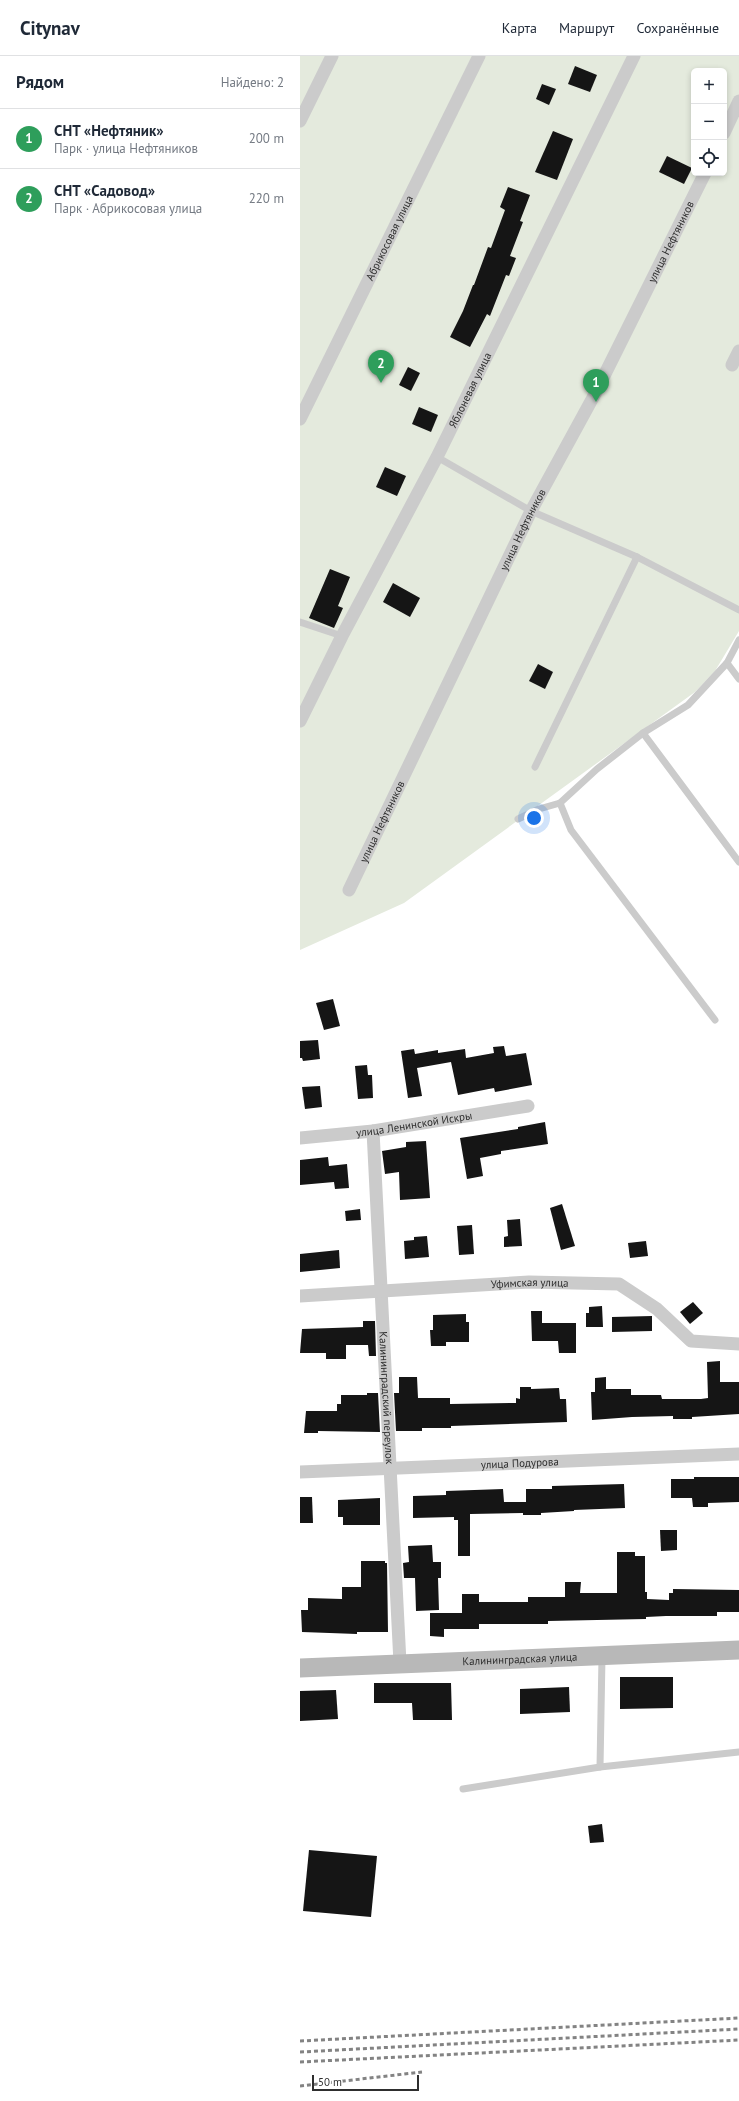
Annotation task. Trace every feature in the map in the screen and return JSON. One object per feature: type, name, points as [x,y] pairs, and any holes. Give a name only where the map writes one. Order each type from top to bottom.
[{"type":"street","points":[[300,121],[332,56]]},
{"type":"street","name":"Абрикосовая улица","points":[[300,419],[479,56]]},
{"type":"street","name":"Яблоневая улица","points":[[300,721],[342,636],[437,457],[634,56]]},
{"type":"street","points":[[727,127],[739,101]]},
{"type":"street","name":"улица Нефтяников","points":[[349,890],[531,511],[596,392],[704,176]]},
{"type":"street","points":[[732,365],[739,351]]},
{"type":"street","name":"улица Ленинской Искры","points":[[300,1138],[373,1131],[528,1106]]},
{"type":"street","name":"Калининградский переулок","points":[[373,1131],[400,1663]]},
{"type":"street","name":"Уфимская улица","points":[[300,1296],[529,1282],[619,1284],[657,1309],[691,1341],[739,1344]]},
{"type":"street","name":"улица Подурова","points":[[300,1472],[739,1454]]},
{"type":"street","name":"Калининградская улица","points":[[300,1668],[739,1650]]},
{"type":"lane","points":[[437,457],[531,511],[637,557],[739,610]]},
{"type":"lane","points":[[535,767],[637,557]]},
{"type":"lane","points":[[300,622],[342,636]]},
{"type":"lane","points":[[518,819],[539,809],[560,803],[598,769],[643,733],[688,705],[727,663],[739,640]]},
{"type":"lane","points":[[727,663],[739,679]]},
{"type":"lane","points":[[643,733],[739,862]]},
{"type":"lane","points":[[560,803],[571,830],[715,1020]]},
{"type":"lane","points":[[600,1767],[602,1655]]},
{"type":"lane","points":[[463,1788],[600,1767],[739,1752]]},
{"type":"shaded area","points":[[300,56],[739,56],[739,631],[715,671],[695,692],[404,903],[300,950]]},
{"type":"building","points":[[575,66],[597,75],[590,92],[568,84]]},
{"type":"building","points":[[542,84],[556,89],[549,105],[536,99]]},
{"type":"building","points":[[553,131],[573,139],[557,180],[535,172]]},
{"type":"building","points":[[667,156],[691,168],[684,184],[659,172]]},
{"type":"building","points":[[508,187],[530,195],[520,221],[523,222],[510,256],[516,258],[509,276],[506,275],[490,316],[487,314],[470,347],[450,337],[474,285],[488,247],[491,248],[505,210],[500,207]]},
{"type":"building","points":[[408,367],[420,373],[411,391],[399,385]]},
{"type":"building","points":[[419,407],[438,415],[431,432],[412,424]]},
{"type":"building","points":[[385,467],[406,476],[397,496],[376,487]]},
{"type":"building","points":[[330,569],[350,577],[338,606],[343,608],[334,628],[309,618]]},
{"type":"building","points":[[393,583],[420,598],[410,617],[383,602]]},
{"type":"building","points":[[538,664],[553,672],[545,689],[529,681]]},
{"type":"building","points":[[333,999],[340,1026],[324,1030],[316,1003]]},
{"type":"building","points":[[318,1040],[320,1059],[303,1061],[302,1058],[300,1058],[300,1041]]},
{"type":"building","points":[[504,1046],[506,1056],[526,1053],[532,1085],[495,1092],[494,1088],[458,1095],[451,1062],[417,1068],[422,1096],[408,1098],[401,1051],[414,1049],[415,1054],[438,1050],[438,1053],[465,1049],[466,1058],[494,1053],[493,1047]]},
{"type":"building","points":[[367,1065],[368,1075],[372,1075],[373,1098],[358,1099],[355,1066]]},
{"type":"building","points":[[320,1086],[322,1107],[305,1109],[302,1087]]},
{"type":"building","points":[[545,1122],[548,1144],[501,1151],[501,1154],[480,1158],[483,1176],[467,1179],[460,1138],[518,1129],[518,1127]]},
{"type":"building","points":[[426,1141],[430,1198],[400,1200],[399,1172],[385,1174],[382,1151],[406,1147],[406,1142]]},
{"type":"building","points":[[328,1157],[329,1166],[347,1164],[349,1188],[335,1189],[334,1182],[300,1185],[300,1160]]},
{"type":"building","points":[[562,1204],[575,1246],[561,1250],[550,1208]]},
{"type":"building","points":[[360,1209],[361,1220],[346,1221],[345,1211]]},
{"type":"building","points":[[520,1219],[522,1246],[504,1247],[504,1237],[508,1236],[507,1220]]},
{"type":"building","points":[[472,1225],[474,1254],[459,1255],[457,1226]]},
{"type":"building","points":[[427,1236],[429,1257],[405,1259],[404,1241],[414,1240],[414,1237]]},
{"type":"building","points":[[646,1241],[648,1256],[630,1258],[628,1243]]},
{"type":"building","points":[[339,1250],[340,1268],[300,1272],[300,1254]]},
{"type":"building","points":[[693,1302],[703,1313],[690,1324],[680,1312]]},
{"type":"building","points":[[602,1306],[603,1327],[586,1327],[586,1313],[589,1313],[589,1307]]},
{"type":"building","points":[[531,1311],[542,1311],[542,1323],[576,1323],[576,1353],[559,1353],[558,1341],[532,1341]]},
{"type":"building","points":[[466,1314],[466,1322],[469,1322],[469,1342],[446,1342],[446,1346],[431,1346],[430,1330],[433,1330],[433,1315]]},
{"type":"building","points":[[652,1316],[652,1331],[612,1332],[612,1317]]},
{"type":"building","points":[[363,1321],[375,1321],[376,1356],[369,1356],[368,1345],[346,1345],[346,1359],[326,1359],[326,1353],[300,1353],[302,1329],[363,1327]]},
{"type":"building","points":[[720,1361],[720,1382],[739,1382],[739,1414],[692,1417],[692,1419],[673,1419],[673,1416],[592,1420],[591,1392],[595,1392],[595,1378],[606,1377],[606,1389],[631,1389],[631,1395],[661,1395],[662,1399],[701,1399],[708,1398],[707,1362]]},
{"type":"building","points":[[399,1377],[417,1377],[418,1398],[450,1398],[450,1404],[516,1403],[516,1398],[520,1399],[520,1387],[531,1387],[531,1389],[559,1388],[560,1399],[566,1399],[567,1422],[451,1426],[451,1428],[422,1428],[422,1431],[396,1431],[394,1393],[399,1393]]},
{"type":"building","points":[[367,1393],[378,1393],[380,1432],[318,1431],[318,1433],[304,1433],[306,1411],[337,1411],[337,1404],[341,1404],[341,1395],[367,1395]]},
{"type":"building","points":[[694,1477],[739,1477],[739,1502],[708,1503],[708,1507],[693,1507],[692,1498],[671,1498],[671,1479],[694,1479]]},
{"type":"building","points":[[624,1484],[625,1508],[574,1510],[541,1513],[541,1515],[523,1515],[523,1513],[470,1514],[470,1556],[458,1556],[458,1520],[454,1520],[454,1517],[413,1518],[413,1496],[446,1495],[446,1491],[503,1489],[504,1502],[526,1502],[526,1489],[552,1489],[552,1486]]},
{"type":"building","points":[[300,1497],[312,1497],[313,1523],[300,1523]]},
{"type":"building","points":[[380,1498],[380,1525],[343,1525],[343,1517],[338,1517],[338,1500]]},
{"type":"building","points":[[660,1530],[677,1530],[677,1550],[661,1551]]},
{"type":"building","points":[[432,1545],[433,1562],[441,1562],[441,1578],[438,1578],[439,1610],[416,1611],[415,1578],[404,1578],[403,1563],[409,1562],[408,1546]]},
{"type":"building","points":[[617,1552],[635,1552],[635,1556],[645,1556],[645,1592],[647,1592],[647,1599],[669,1600],[669,1593],[673,1593],[673,1589],[739,1590],[739,1612],[717,1612],[717,1616],[666,1616],[646,1617],[646,1619],[548,1621],[548,1624],[479,1624],[479,1629],[444,1629],[444,1637],[430,1636],[430,1613],[462,1613],[462,1594],[479,1594],[479,1602],[528,1602],[528,1597],[565,1597],[565,1582],[581,1582],[580,1593],[617,1593]]},
{"type":"building","points":[[361,1561],[385,1561],[385,1563],[387,1563],[388,1632],[357,1632],[357,1634],[302,1632],[301,1610],[308,1610],[308,1598],[342,1599],[342,1587],[361,1587]]},
{"type":"building","points":[[620,1677],[673,1677],[673,1708],[620,1709]]},
{"type":"building","points":[[374,1683],[451,1683],[452,1720],[413,1720],[412,1703],[374,1703]]},
{"type":"building","points":[[569,1687],[570,1712],[520,1714],[520,1689]]},
{"type":"building","points":[[336,1690],[338,1719],[300,1721],[300,1691]]},
{"type":"building","points":[[602,1824],[604,1842],[590,1843],[588,1826]]},
{"type":"building","points":[[309,1850],[377,1856],[371,1917],[303,1911]]},
{"type":"railway","points":[[300,2041],[739,2018]]},
{"type":"railway","points":[[300,2052],[739,2029]]},
{"type":"railway","points":[[300,2062],[739,2040]]},
{"type":"railway","points":[[300,2086],[422,2072]]},
{"type":"place","name":"СНТ «Садовод»","points":[[381,383]]},
{"type":"place","name":"СНТ «Нефтяник»","points":[[596,402]]}]
